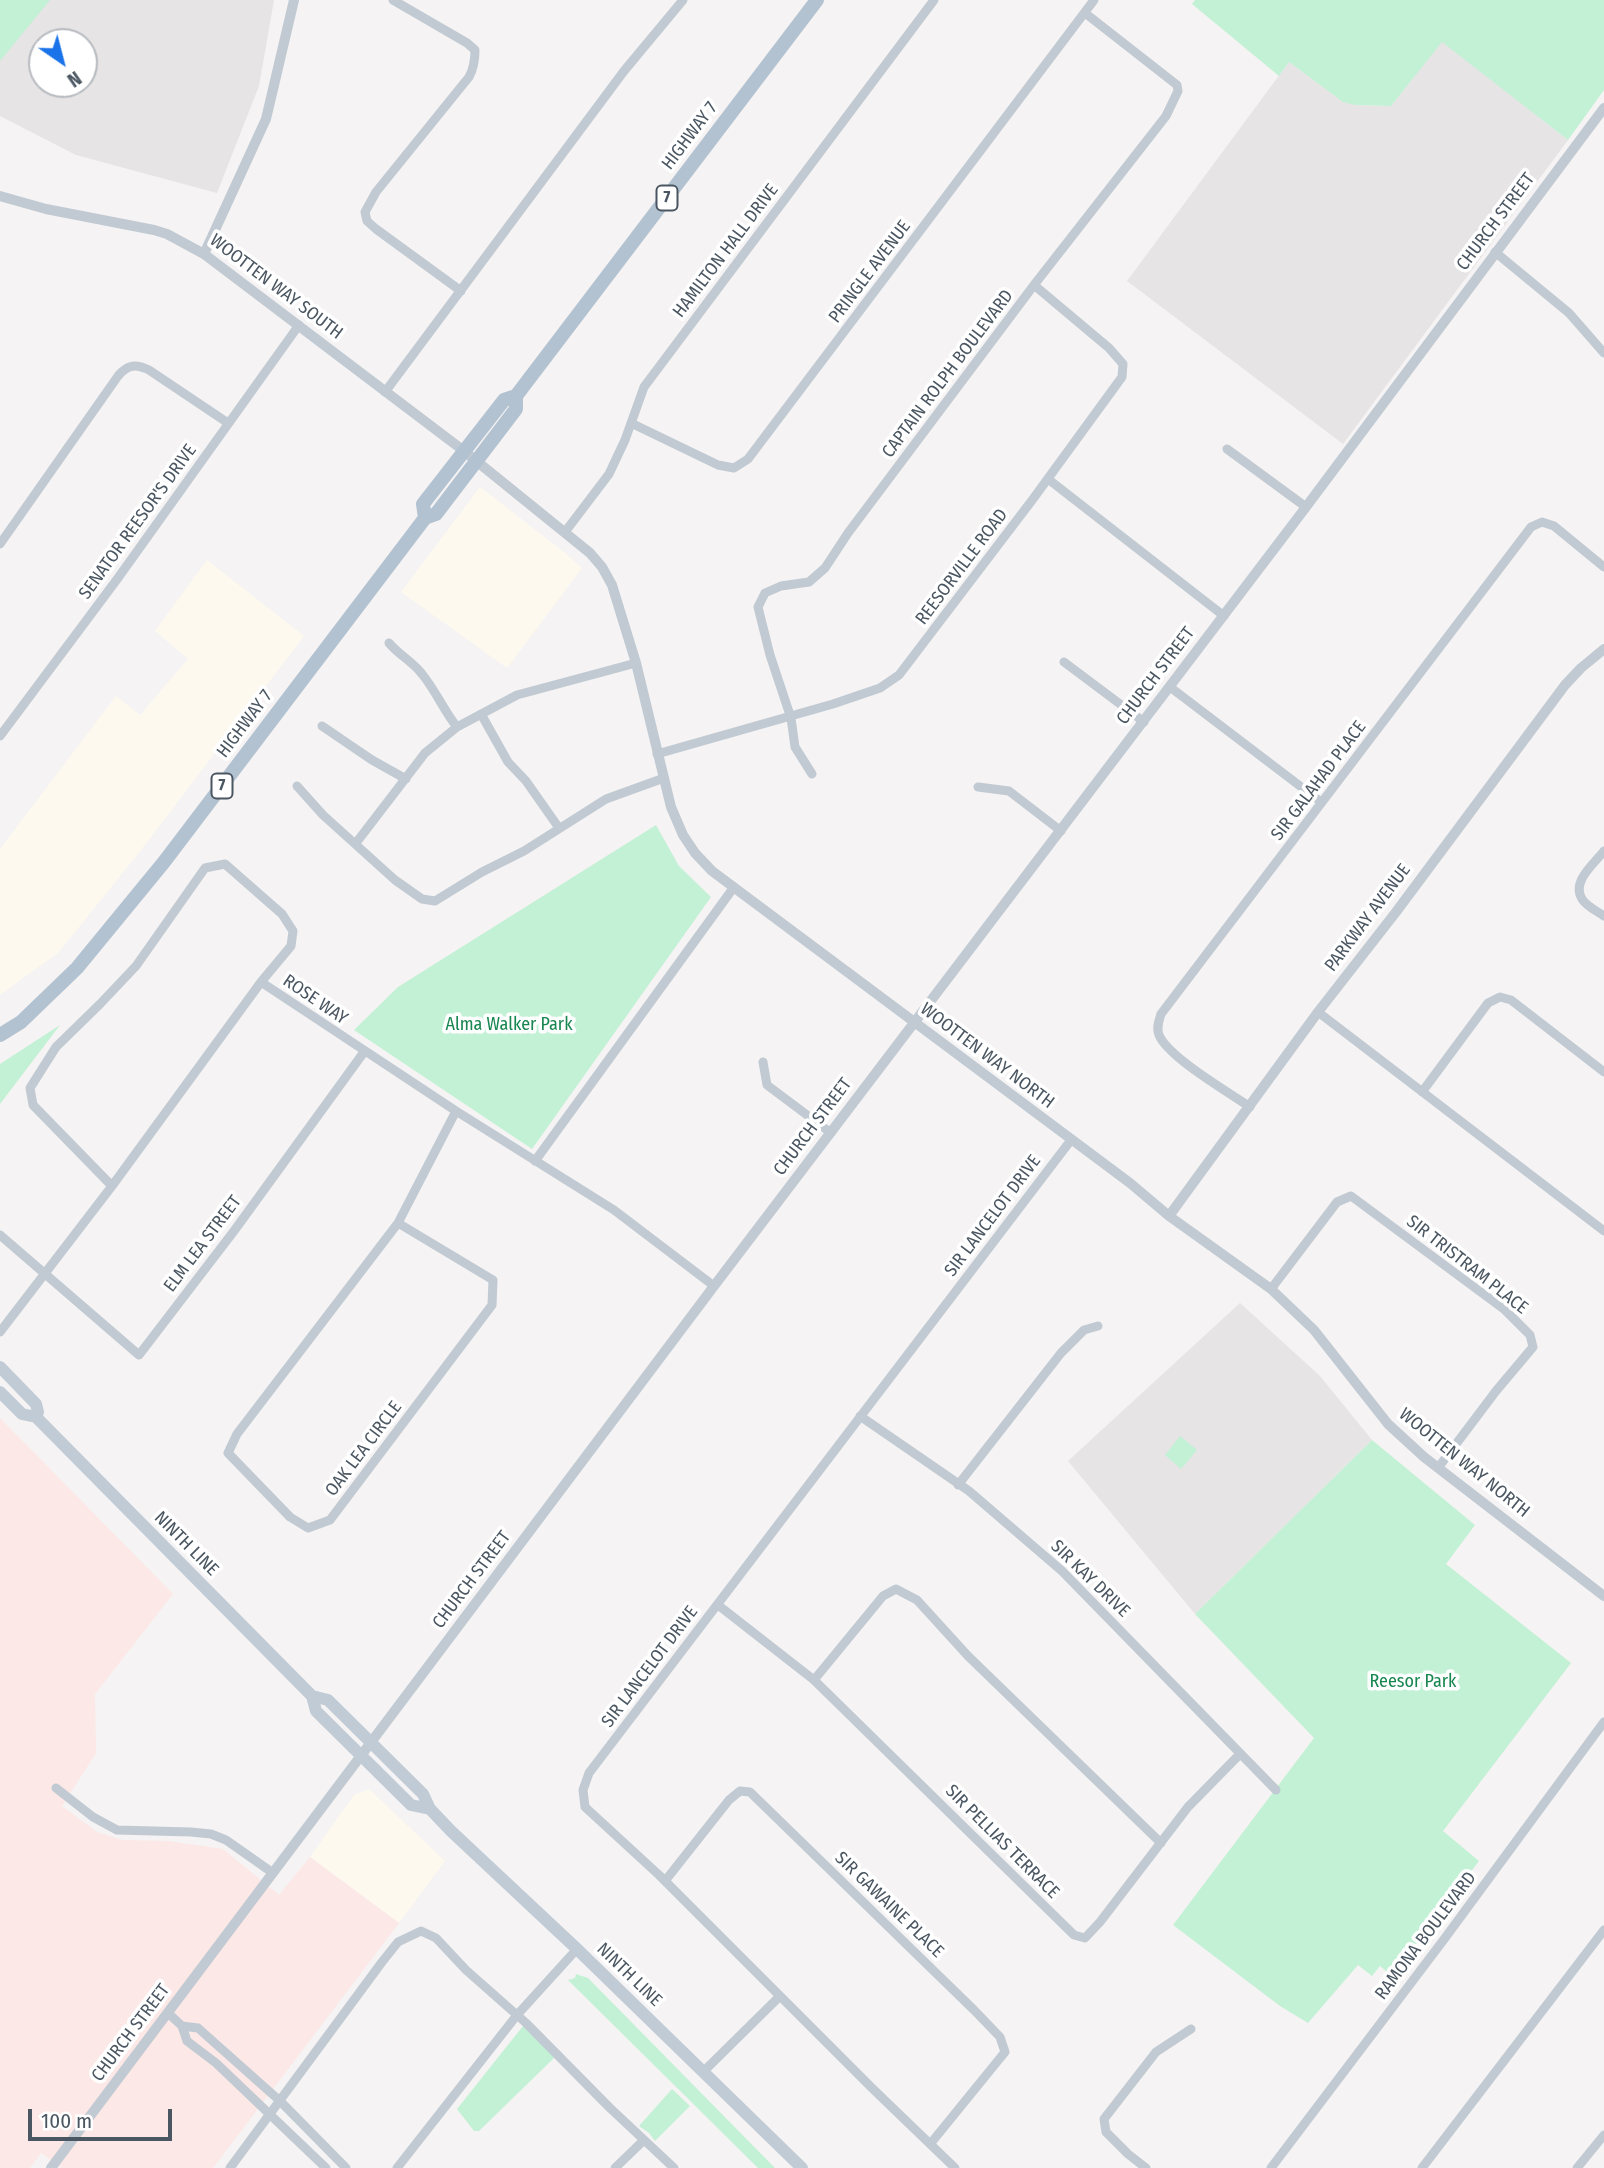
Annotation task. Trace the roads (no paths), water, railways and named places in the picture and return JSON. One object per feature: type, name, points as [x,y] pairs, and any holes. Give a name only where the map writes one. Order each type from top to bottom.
[{"type":"main road","name":"HIGHWAY 7","points":[[425,518],[423,504],[505,400],[516,396],[817,0]]},
{"type":"main road","name":"HIGHWAY 7","points":[[0,1035],[22,1022],[84,960],[164,862],[425,518],[436,514],[516,409],[516,396]]},
{"type":"main road","name":"NINTH LINE","points":[[0,1367],[36,1404],[36,1416]]},
{"type":"main road","name":"NINTH LINE","points":[[0,1392],[22,1414],[36,1416],[312,1696],[316,1711],[361,1757],[411,1805],[430,1809]]},
{"type":"main road","name":"NINTH LINE","points":[[312,1696],[328,1700],[424,1794],[430,1809],[802,2168]]},
{"type":"street","points":[[204,254],[266,119],[294,0]]},
{"type":"street","points":[[393,0],[467,43],[475,50],[475,58],[469,77],[376,192],[365,212],[368,221],[376,229],[461,291]]},
{"type":"street","points":[[385,392],[624,71],[683,0]]},
{"type":"street","name":"HAMILTON HALL DRIVE","points":[[565,532],[609,474],[644,387],[934,0]]},
{"type":"street","name":"PRINGLE AVENUE","points":[[631,423],[719,465],[734,468],[748,459],[1094,0]]},
{"type":"street","name":"CAPTAIN ROLPH BOULEVARD","points":[[812,774],[795,747],[791,718],[770,655],[758,607],[765,593],[781,586],[809,582],[825,568],[848,533],[1034,285],[1166,116],[1178,91],[1177,85],[1085,13]]},
{"type":"street","name":"CHURCH STREET","points":[[51,2168],[714,1286],[1306,508],[1604,108]]},
{"type":"street","name":"WOOTTEN WAY SOUTH","points":[[0,196],[46,209],[167,234],[204,254],[476,461]]},
{"type":"street","points":[[1495,252],[1569,313],[1604,353]]},
{"type":"street","name":"REESORVILLE ROAD","points":[[657,754],[791,718],[880,688],[899,675],[1122,377],[1123,364],[1109,348],[1034,285]]},
{"type":"street","name":"SENATOR REESOR'S DRIVE","points":[[0,736],[118,578],[299,326]]},
{"type":"street","points":[[0,544],[118,376],[127,368],[139,365],[149,370],[228,424]]},
{"type":"street","points":[[1227,449],[1306,508]]},
{"type":"street","name":"WOOTTEN WAY NORTH","points":[[476,461],[590,553],[602,567],[612,585],[635,663],[671,807],[683,835],[712,871],[1130,1183],[1169,1216],[1271,1289],[1314,1330],[1388,1424],[1438,1468],[1604,1596]]},
{"type":"street","points":[[1048,479],[1224,616]]},
{"type":"street","name":"SIR GALAHAD PLACE","points":[[1250,1107],[1169,1050],[1157,1027],[1161,1014],[1531,527],[1542,522],[1553,526],[1604,567]]},
{"type":"street","points":[[388,643],[417,667],[457,727]]},
{"type":"street","name":"PARKWAY AVENUE","points":[[1169,1216],[1318,1012],[1565,685],[1604,649]]},
{"type":"street","points":[[1064,662],[1144,722]]},
{"type":"street","points":[[356,843],[425,752],[457,727],[517,695],[635,663]]},
{"type":"street","points":[[1170,687],[1321,802]]},
{"type":"street","points":[[481,715],[508,762],[526,781],[559,828]]},
{"type":"street","points":[[321,726],[406,779]]},
{"type":"street","points":[[298,786],[323,816],[395,880],[422,899],[435,901],[482,872],[524,851],[606,799],[664,778]]},
{"type":"street","points":[[978,786],[1009,791],[1061,831]]},
{"type":"street","points":[[1604,850],[1579,882],[1582,900],[1604,916]]},
{"type":"street","points":[[112,1186],[33,1105],[30,1088],[56,1047],[136,966],[205,868],[226,864],[282,914],[293,931],[291,946],[261,982]]},
{"type":"street","points":[[535,1161],[734,887]]},
{"type":"street","name":"ROSE WAY","points":[[0,1332],[112,1186],[261,982],[363,1052],[614,1210],[714,1286]]},
{"type":"street","points":[[1422,1092],[1488,1003],[1500,997],[1511,1000],[1604,1072]]},
{"type":"street","points":[[1318,1012],[1604,1231]]},
{"type":"street","name":"ELM LEA STREET","points":[[45,1274],[139,1355],[234,1231],[363,1052]]},
{"type":"street","points":[[763,1062],[767,1085],[831,1133]]},
{"type":"street","name":"OAK LEA CIRCLE","points":[[398,1223],[493,1280],[492,1305],[330,1520],[308,1528],[290,1517],[228,1453],[237,1434],[398,1223],[456,1111]]},
{"type":"street","name":"SIR LANCELOT DRIVE","points":[[955,2168],[664,1881],[585,1807],[583,1790],[589,1773],[1071,1140]]},
{"type":"street","name":"SIR TRISTRAM PLACE","points":[[1271,1289],[1337,1202],[1351,1196],[1505,1310],[1530,1335],[1533,1347],[1438,1468]]},
{"type":"street","points":[[0,1235],[45,1274]]},
{"type":"street","points":[[958,1485],[1061,1353],[1084,1330],[1098,1326]]},
{"type":"street","name":"SIR KAY DRIVE","points":[[860,1416],[969,1491],[1062,1571],[1276,1790]]},
{"type":"street","points":[[814,1680],[883,1596],[896,1588],[916,1600],[1005,1692],[1161,1843]]},
{"type":"street","name":"SIR PELLIAS TERRACE","points":[[718,1605],[814,1680],[1073,1935],[1085,1938],[1100,1922],[1188,1807],[1240,1754]]},
{"type":"street","name":"RAMONA BOULEVARD","points":[[1271,2168],[1604,1722]]},
{"type":"street","points":[[56,1788],[93,1817],[117,1830],[211,1834],[226,1840],[273,1873]]},
{"type":"street","name":"SIR GAWAINE PLACE","points":[[664,1881],[729,1800],[740,1791],[750,1792],[974,2010],[1000,2037],[1005,2052],[931,2143]]},
{"type":"street","points":[[1422,2168],[1604,1930]]},
{"type":"street","points":[[230,2168],[398,1942],[421,1931],[436,1938],[466,1970],[517,2015],[674,2168]]},
{"type":"street","points":[[397,2168],[517,2015],[577,1949]]},
{"type":"street","points":[[704,2071],[779,1997]]},
{"type":"street","points":[[168,2013],[181,2026],[187,2040],[216,2063],[326,2168]]},
{"type":"street","points":[[181,2026],[198,2028],[280,2101],[346,2168]]},
{"type":"street","points":[[1146,2168],[1106,2132],[1104,2119],[1156,2052],[1191,2029]]},
{"type":"street","points":[[1577,2168],[1604,2135]]},
{"type":"street","points":[[615,2168],[644,2140]]},
{"type":"park label","name":"Alma Walker Park","points":[[509,1025]]},
{"type":"park label","name":"Reesor Park","points":[[1413,1682]]}]
